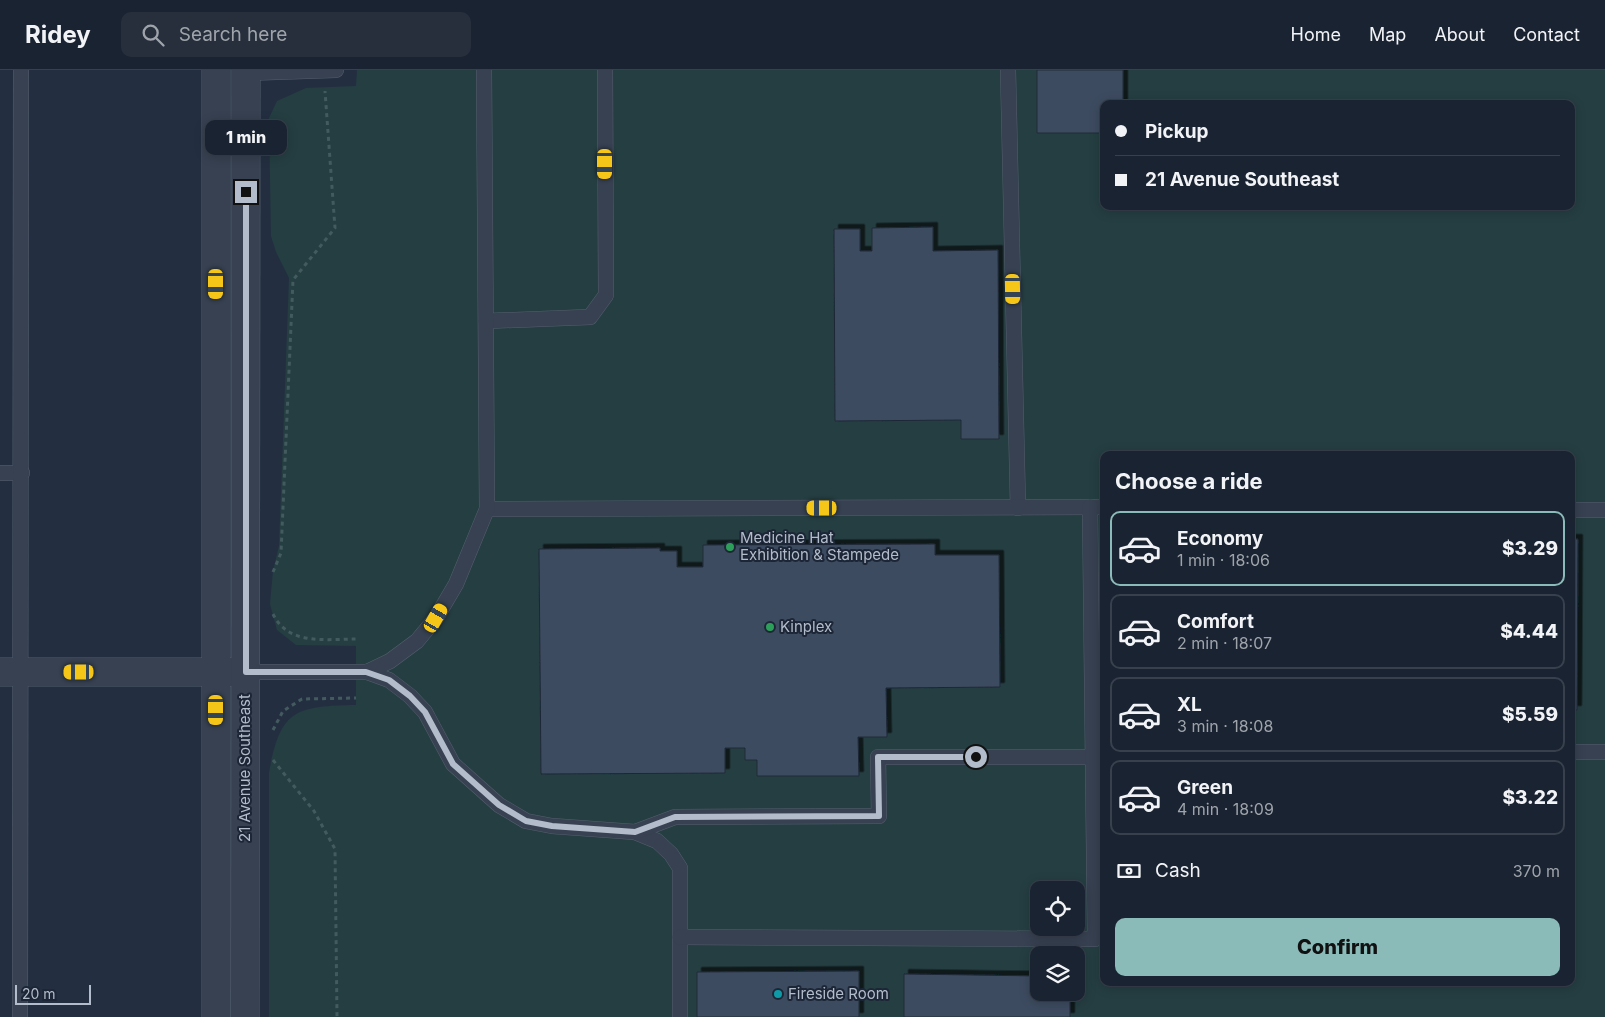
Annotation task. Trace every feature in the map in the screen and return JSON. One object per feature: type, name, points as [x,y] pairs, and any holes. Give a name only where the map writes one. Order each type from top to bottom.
[{"type":"street","name":"21 Avenue Southeast","points":[[216,70],[216,1017]]},
{"type":"street","name":"21 Avenue Southeast","points":[[245,1017],[246,71]]},
{"type":"street","points":[[10,672],[246,672]]},
{"type":"lane","points":[[20,1017],[10,672],[22,473],[21,70]]},
{"type":"lane","points":[[246,71],[336,70]]},
{"type":"lane","points":[[366,672],[390,661],[417,641],[436,618],[456,584],[487,509],[484,70]]},
{"type":"lane","points":[[486,321],[590,318],[606,295],[605,70]]},
{"type":"lane","points":[[1008,70],[1018,508]]},
{"type":"lane","points":[[0,473],[22,473]]},
{"type":"lane","points":[[487,509],[1097,507],[1098,757],[1095,939],[680,938]]},
{"type":"lane","points":[[1575,510],[1605,510]]},
{"type":"lane","points":[[246,672],[366,672],[389,680],[410,696],[425,712],[453,764],[499,805],[526,821],[552,826],[635,832],[657,840],[671,854],[680,868],[680,1017]]},
{"type":"lane","points":[[1575,752],[1605,752]]},
{"type":"lane","points":[[635,832],[675,817],[879,816],[878,757],[1098,757]]},
{"type":"path","points":[[272,576],[281,554],[293,280],[335,228],[324,70]]},
{"type":"path","points":[[270,607],[282,628],[299,638],[356,639]]},
{"type":"path","points":[[271,738],[283,711],[302,699],[356,698]]},
{"type":"path","points":[[271,753],[273,761],[314,811],[335,850],[337,1017]]},
{"type":"green space","name":"Medicine Hat Exhibition & Stampede","points":[[357,70],[1605,70],[1605,1017],[269,1017],[269,773],[273,752],[285,724],[294,716],[305,710],[318,707],[356,705],[356,646],[296,645],[277,630],[270,604],[273,571],[279,546],[289,278],[276,252],[271,236],[269,118],[277,101],[306,88],[356,86]]},
{"type":"building","points":[[1037,70],[1123,70],[1123,100],[1100,100],[1100,133],[1037,133]]},
{"type":"building","points":[[933,227],[933,251],[998,250],[999,439],[961,439],[961,420],[835,421],[834,229],[860,229],[860,251],[872,251],[872,228]]},
{"type":"building","points":[[1575,539],[1578,539],[1577,710],[1575,710]]},
{"type":"building","name":"Kinplex","points":[[935,544],[935,555],[999,555],[1000,687],[886,688],[887,737],[858,737],[859,776],[757,776],[757,760],[745,760],[745,748],[725,748],[725,773],[541,774],[539,549],[660,548],[660,551],[677,551],[677,567],[703,567],[703,545]]},
{"type":"building","name":"Fireside Room","points":[[859,971],[859,1017],[697,1017],[697,972]]},
{"type":"building","points":[[904,974],[1030,976],[1030,1001],[1070,1001],[1070,1017],[904,1017]]},
{"type":"place","name":"Medicine Hat Exhibition & Stampede","points":[[730,547]]},
{"type":"place","name":"Kinplex","points":[[770,627]]},
{"type":"place","name":"Fireside Room","points":[[778,994]]},
{"type":"route","points":[[246,192],[246,672],[366,672],[389,680],[410,696],[425,712],[453,764],[479,789],[499,805],[526,821],[552,826],[635,832],[675,817],[879,816],[878,757],[976,757]]}]
